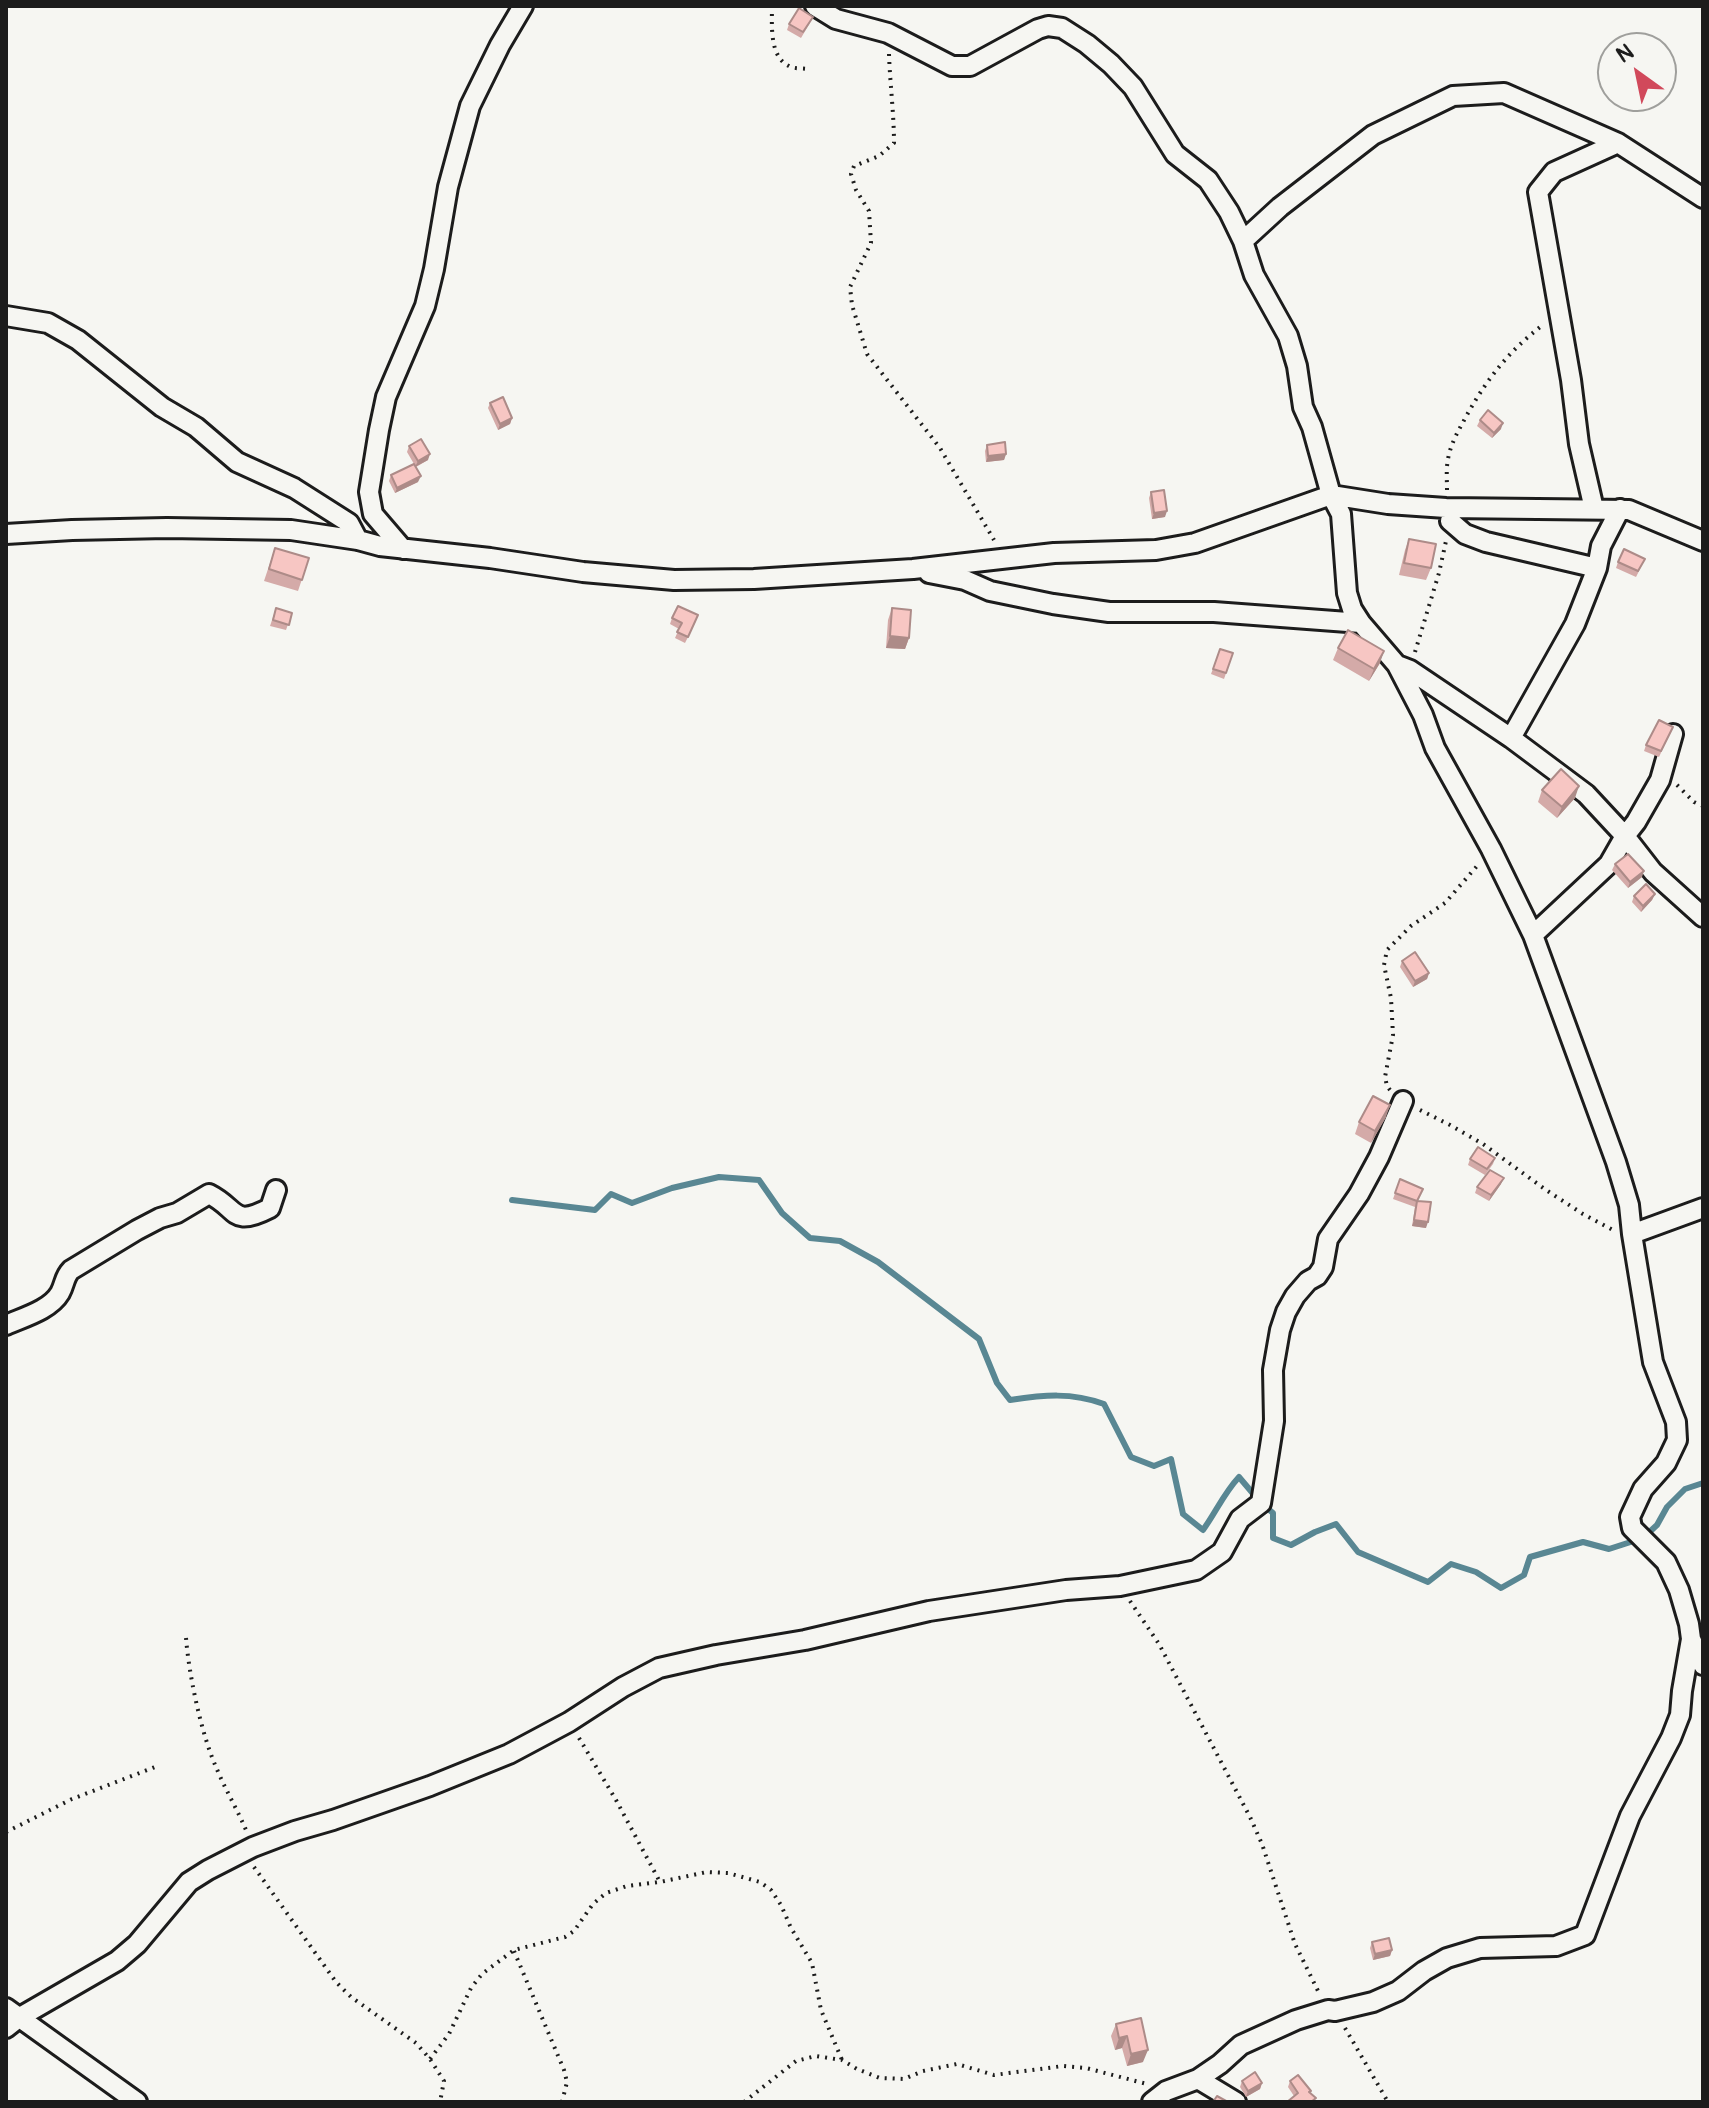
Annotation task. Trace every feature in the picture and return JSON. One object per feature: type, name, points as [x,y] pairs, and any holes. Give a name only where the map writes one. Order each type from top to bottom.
[{"type":"street","points":[[403,549],[373,514],[369,492],[386,397],[425,306],[448,187],[470,106],[523,6]]},
{"type":"street","points":[[815,6],[836,19],[888,33],[952,66],[970,66],[1048,26],[1062,28],[1111,64],[1133,87],[1175,154],[1208,180],[1229,212],[1254,275],[1288,336],[1297,366],[1303,407],[1312,427],[1331,495],[1341,514],[1347,593],[1361,623],[1404,667],[1511,738],[1586,794],[1653,872],[1703,917]]},
{"type":"street","points":[[1243,241],[1280,207],[1373,135],[1453,96],[1504,93],[1618,143],[1703,198]]},
{"type":"street","points":[[1594,509],[1579,444],[1538,192],[1554,172],[1618,143]]},
{"type":"street","points":[[6,316],[48,323],[78,340],[162,407],[196,427],[237,462],[294,488],[349,523],[358,540]]},
{"type":"street","points":[[6,534],[182,528],[291,530],[380,546],[583,572],[674,580],[754,579],[913,569],[1054,553],[1156,550],[1195,543],[1331,495],[1448,515],[1629,510],[1703,541]]},
{"type":"street","points":[[1511,738],[1575,624],[1597,568],[1601,546],[1620,509]]},
{"type":"street","points":[[1448,515],[1465,534],[1486,542],[1597,568]]},
{"type":"street","points":[[913,569],[965,580],[990,591],[1109,612],[1214,612],[1361,623]]},
{"type":"street","points":[[1404,667],[1435,748],[1491,849],[1533,935],[1629,1205],[1653,1362],[1676,1422],[1677,1440],[1666,1463],[1643,1489],[1630,1517],[1632,1528],[1666,1562],[1679,1590],[1691,1639],[1703,1665]]},
{"type":"street","points":[[1533,935],[1609,864],[1646,806],[1663,772],[1673,734]]},
{"type":"street","points":[[137,2102],[11,2018],[117,1961],[150,1929],[189,1882],[208,1870],[248,1850],[509,1754],[659,1668],[805,1640],[944,1608],[1066,1590],[1120,1586],[1196,1570],[1222,1552],[1240,1519],[1261,1503],[1274,1421],[1276,1347],[1286,1312],[1295,1296],[1323,1267],[1328,1239],[1359,1194],[1403,1101]]},
{"type":"street","points":[[6,1325],[49,1305],[60,1294],[64,1278],[71,1270],[160,1218],[177,1213],[209,1194],[236,1215],[245,1218],[270,1208],[276,1190]]},
{"type":"street","points":[[1632,1234],[1703,1208]]},
{"type":"street","points":[[1159,2096],[1198,2079],[1241,2045],[1296,2020],[1373,2002],[1398,1991],[1447,1958],[1480,1948],[1556,1946],[1585,1935],[1630,1816],[1680,1715],[1691,1639]]},
{"type":"street","points":[[1198,2079],[1236,2102]]},
{"type":"path","points":[[772,6],[773,37],[779,58],[789,67],[808,69]]},
{"type":"path","points":[[888,33],[894,143],[879,156],[854,166],[851,174],[856,190],[869,211],[871,243],[850,287],[852,305],[867,354],[940,448],[1006,559]]},
{"type":"path","points":[[1404,667],[1439,573],[1448,515],[1448,460],[1454,437],[1492,374],[1511,352],[1559,314]]},
{"type":"path","points":[[1663,772],[1694,802],[1703,806]]},
{"type":"path","points":[[1491,849],[1445,903],[1411,926],[1387,950],[1384,965],[1391,998],[1393,1035],[1385,1077],[1387,1086],[1396,1098],[1483,1144],[1583,1214],[1613,1230],[1632,1234]]},
{"type":"path","points":[[1120,1586],[1159,1644],[1250,1817],[1295,1944],[1331,2010],[1388,2102]]},
{"type":"path","points":[[186,1638],[188,1661],[209,1746],[215,1766],[238,1812],[248,1850],[294,1926],[336,1982],[351,1997],[416,2043],[430,2059],[444,2081],[440,2102]]},
{"type":"path","points":[[569,1722],[660,1882]]},
{"type":"path","points":[[6,1832],[72,1799],[155,1767]]},
{"type":"path","points":[[430,2059],[449,2034],[471,1988],[482,1974],[514,1950],[565,1937],[574,1931],[593,1904],[606,1893],[627,1886],[707,1872],[728,1873],[760,1882],[771,1890],[812,1963],[821,2010],[842,2060]]},
{"type":"path","points":[[514,1950],[564,2070],[567,2082],[562,2102]]},
{"type":"path","points":[[744,2102],[796,2061],[816,2056],[842,2060],[880,2078],[904,2079],[923,2071],[957,2064],[994,2075],[1037,2068],[1075,2067],[1133,2079],[1159,2096]]},
{"type":"building","points":[[799,8],[813,17],[803,32],[789,24]]},
{"type":"building","points":[[503,397],[512,418],[500,424],[490,403]]},
{"type":"building","points":[[1488,410],[1503,423],[1494,433],[1480,420]]},
{"type":"building","points":[[421,439],[430,454],[418,461],[409,446]]},
{"type":"building","points":[[1005,442],[1006,454],[988,456],[987,445]]},
{"type":"building","points":[[414,464],[421,476],[397,488],[391,475]]},
{"type":"building","points":[[1164,490],[1167,511],[1154,513],[1151,492]]},
{"type":"building","points":[[1409,539],[1436,544],[1431,568],[1404,563]]},
{"type":"building","points":[[275,548],[309,558],[302,580],[269,569]]},
{"type":"building","points":[[1624,549],[1645,559],[1638,571],[1618,562]]},
{"type":"building","points":[[678,606],[698,615],[688,637],[677,632],[682,623],[672,618]]},
{"type":"building","points":[[276,608],[292,613],[289,625],[273,620]]},
{"type":"building","points":[[892,608],[911,610],[909,638],[890,636]]},
{"type":"building","points":[[1348,630],[1384,651],[1374,669],[1338,648]]},
{"type":"building","points":[[1220,649],[1233,653],[1226,673],[1213,669]]},
{"type":"building","points":[[1659,720],[1673,727],[1661,751],[1646,745]]},
{"type":"building","points":[[1561,769],[1579,786],[1562,807],[1542,790]]},
{"type":"building","points":[[1628,854],[1644,871],[1630,882],[1615,864]]},
{"type":"building","points":[[1646,884],[1655,894],[1643,906],[1634,896]]},
{"type":"building","points":[[1415,952],[1429,973],[1415,981],[1402,961]]},
{"type":"building","points":[[1373,1096],[1390,1105],[1375,1131],[1359,1122]]},
{"type":"building","points":[[1478,1147],[1495,1158],[1487,1169],[1470,1159]]},
{"type":"building","points":[[1490,1170],[1504,1178],[1491,1195],[1477,1187]]},
{"type":"building","points":[[1400,1179],[1423,1189],[1417,1201],[1395,1193]]},
{"type":"building","points":[[1417,1201],[1431,1202],[1428,1222],[1414,1220]]},
{"type":"building","points":[[1389,1938],[1392,1950],[1375,1954],[1372,1942]]},
{"type":"building","points":[[1141,2018],[1148,2050],[1131,2054],[1127,2036],[1119,2038],[1116,2024]]},
{"type":"building","points":[[1255,2072],[1262,2083],[1248,2091],[1242,2081]]},
{"type":"building","points":[[1298,2075],[1316,2098],[1311,2102],[1287,2102],[1298,2093],[1290,2081]]},
{"type":"building","points":[[1217,2096],[1228,2102],[1213,2102]]},
{"type":"waterway","points":[[512,1200],[595,1210],[611,1194],[632,1203],[672,1188],[719,1177],[759,1180],[782,1213],[810,1238],[840,1241],[878,1262],[979,1339],[997,1383],[1010,1400],[1057,1396],[1104,1404],[1131,1457],[1154,1466],[1171,1459],[1183,1514],[1203,1530],[1239,1477],[1273,1513],[1273,1538],[1291,1545],[1336,1524],[1358,1552],[1428,1582],[1451,1564],[1476,1572],[1501,1588],[1524,1575],[1530,1557],[1583,1542],[1609,1549],[1643,1538],[1685,1489],[1703,1483]]}]
